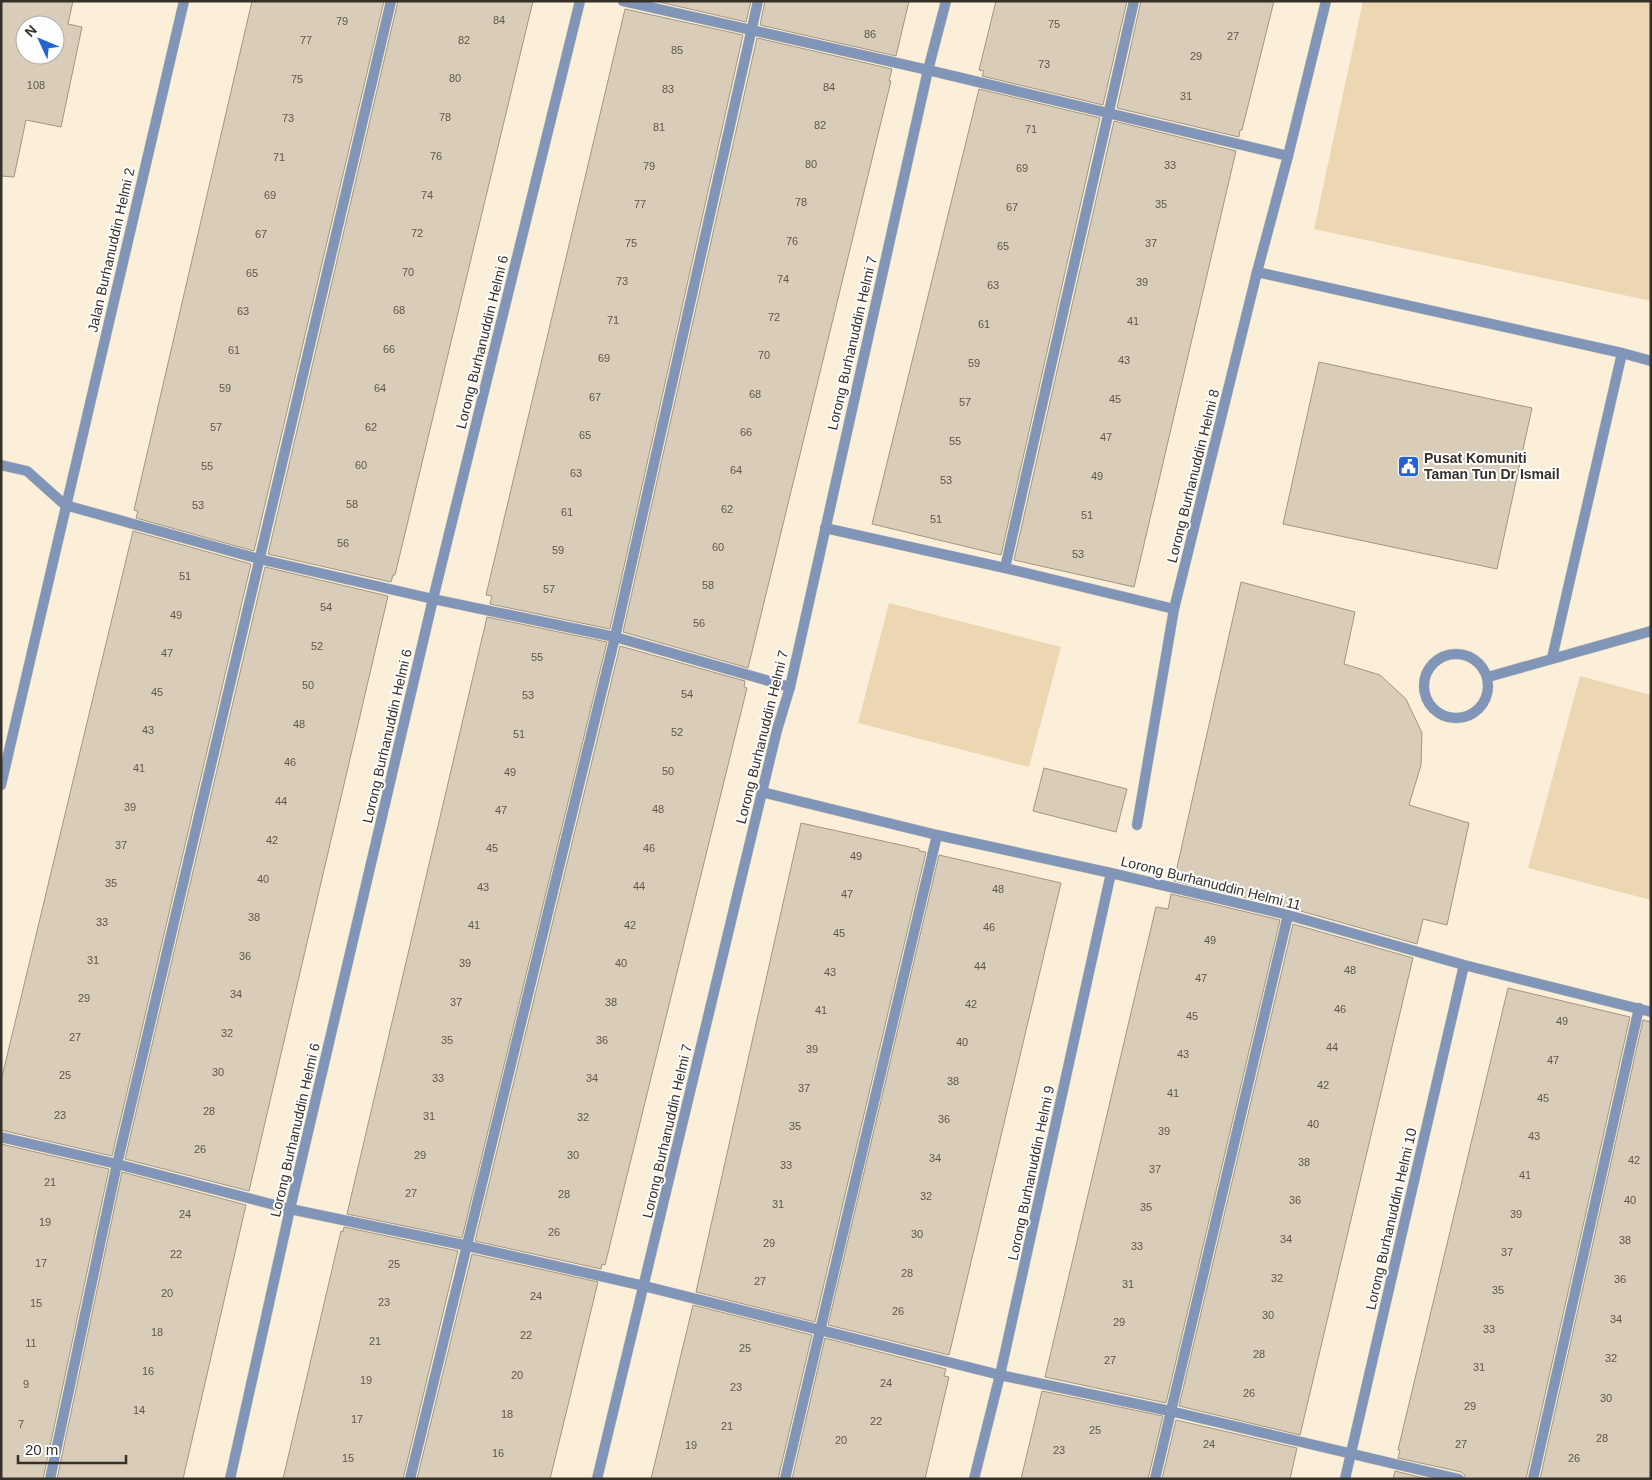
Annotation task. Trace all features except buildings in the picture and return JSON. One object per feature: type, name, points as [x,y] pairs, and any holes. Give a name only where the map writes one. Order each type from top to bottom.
[{"type":"street","name":"Jalan Burhanuddin Helmi 2","points":[[1,785],[184,1]]},
{"type":"street","points":[[50,1479],[117,1164],[391,1]]},
{"type":"street","name":"Lorong Burhanuddin Helmi 6","points":[[230,1479],[290,1209],[433,599],[580,1]]},
{"type":"street","points":[[623,1],[928,70],[1288,156]]},
{"type":"street","points":[[410,1479],[615,637],[758,1]]},
{"type":"street","name":"Lorong Burhanuddin Helmi 7","points":[[597,1479],[777,730],[790,687],[824,528],[928,70],[946,1]]},
{"type":"street","points":[[1005,568],[1134,1]]},
{"type":"street","name":"Lorong Burhanuddin Helmi 8","points":[[1137,825],[1174,610],[1326,1]]},
{"type":"street","points":[[1257,272],[1651,360]]},
{"type":"street","points":[[1552,658],[1622,353]]},
{"type":"street","points":[[1,464],[27,471],[65,505],[259,558],[433,599],[615,637],[790,687]]},
{"type":"street","points":[[824,528],[1005,568],[1174,610]]},
{"type":"street","points":[[1488,677],[1651,631]]},
{"type":"street","points":[[1453,653],[1464,654],[1475,659],[1483,667],[1488,677],[1487,697],[1478,709],[1465,717],[1455,718],[1436,712],[1429,704],[1425,694],[1424,683],[1427,672],[1433,663],[1442,656],[1453,653]]},
{"type":"street","name":"Lorong Burhanuddin Helmi 11","points":[[762,792],[937,836],[1111,873],[1288,915],[1464,965],[1651,1012]]},
{"type":"street","points":[[785,1479],[937,836]]},
{"type":"street","name":"Lorong Burhanuddin Helmi 9","points":[[974,1479],[1000,1375],[1111,873]]},
{"type":"street","points":[[1155,1479],[1288,915]]},
{"type":"street","name":"Lorong Burhanuddin Helmi 10","points":[[1345,1479],[1464,965]]},
{"type":"street","points":[[1533,1479],[1639,1008]]},
{"type":"street","points":[[1,1138],[117,1164],[290,1209],[468,1246],[644,1286],[1000,1375],[1170,1411],[1459,1479]]},
{"type":"shaded area","points":[[1363,1],[1651,1],[1651,301],[1314,229]]},
{"type":"shaded area","points":[[889,603],[1061,647],[1029,767],[858,723]]},
{"type":"shaded area","points":[[1580,676],[1651,695],[1651,900],[1528,868]]},
{"type":"place","name":"Pusat Komuniti Taman Tun Dr Ismail","points":[[1408,466]]}]
